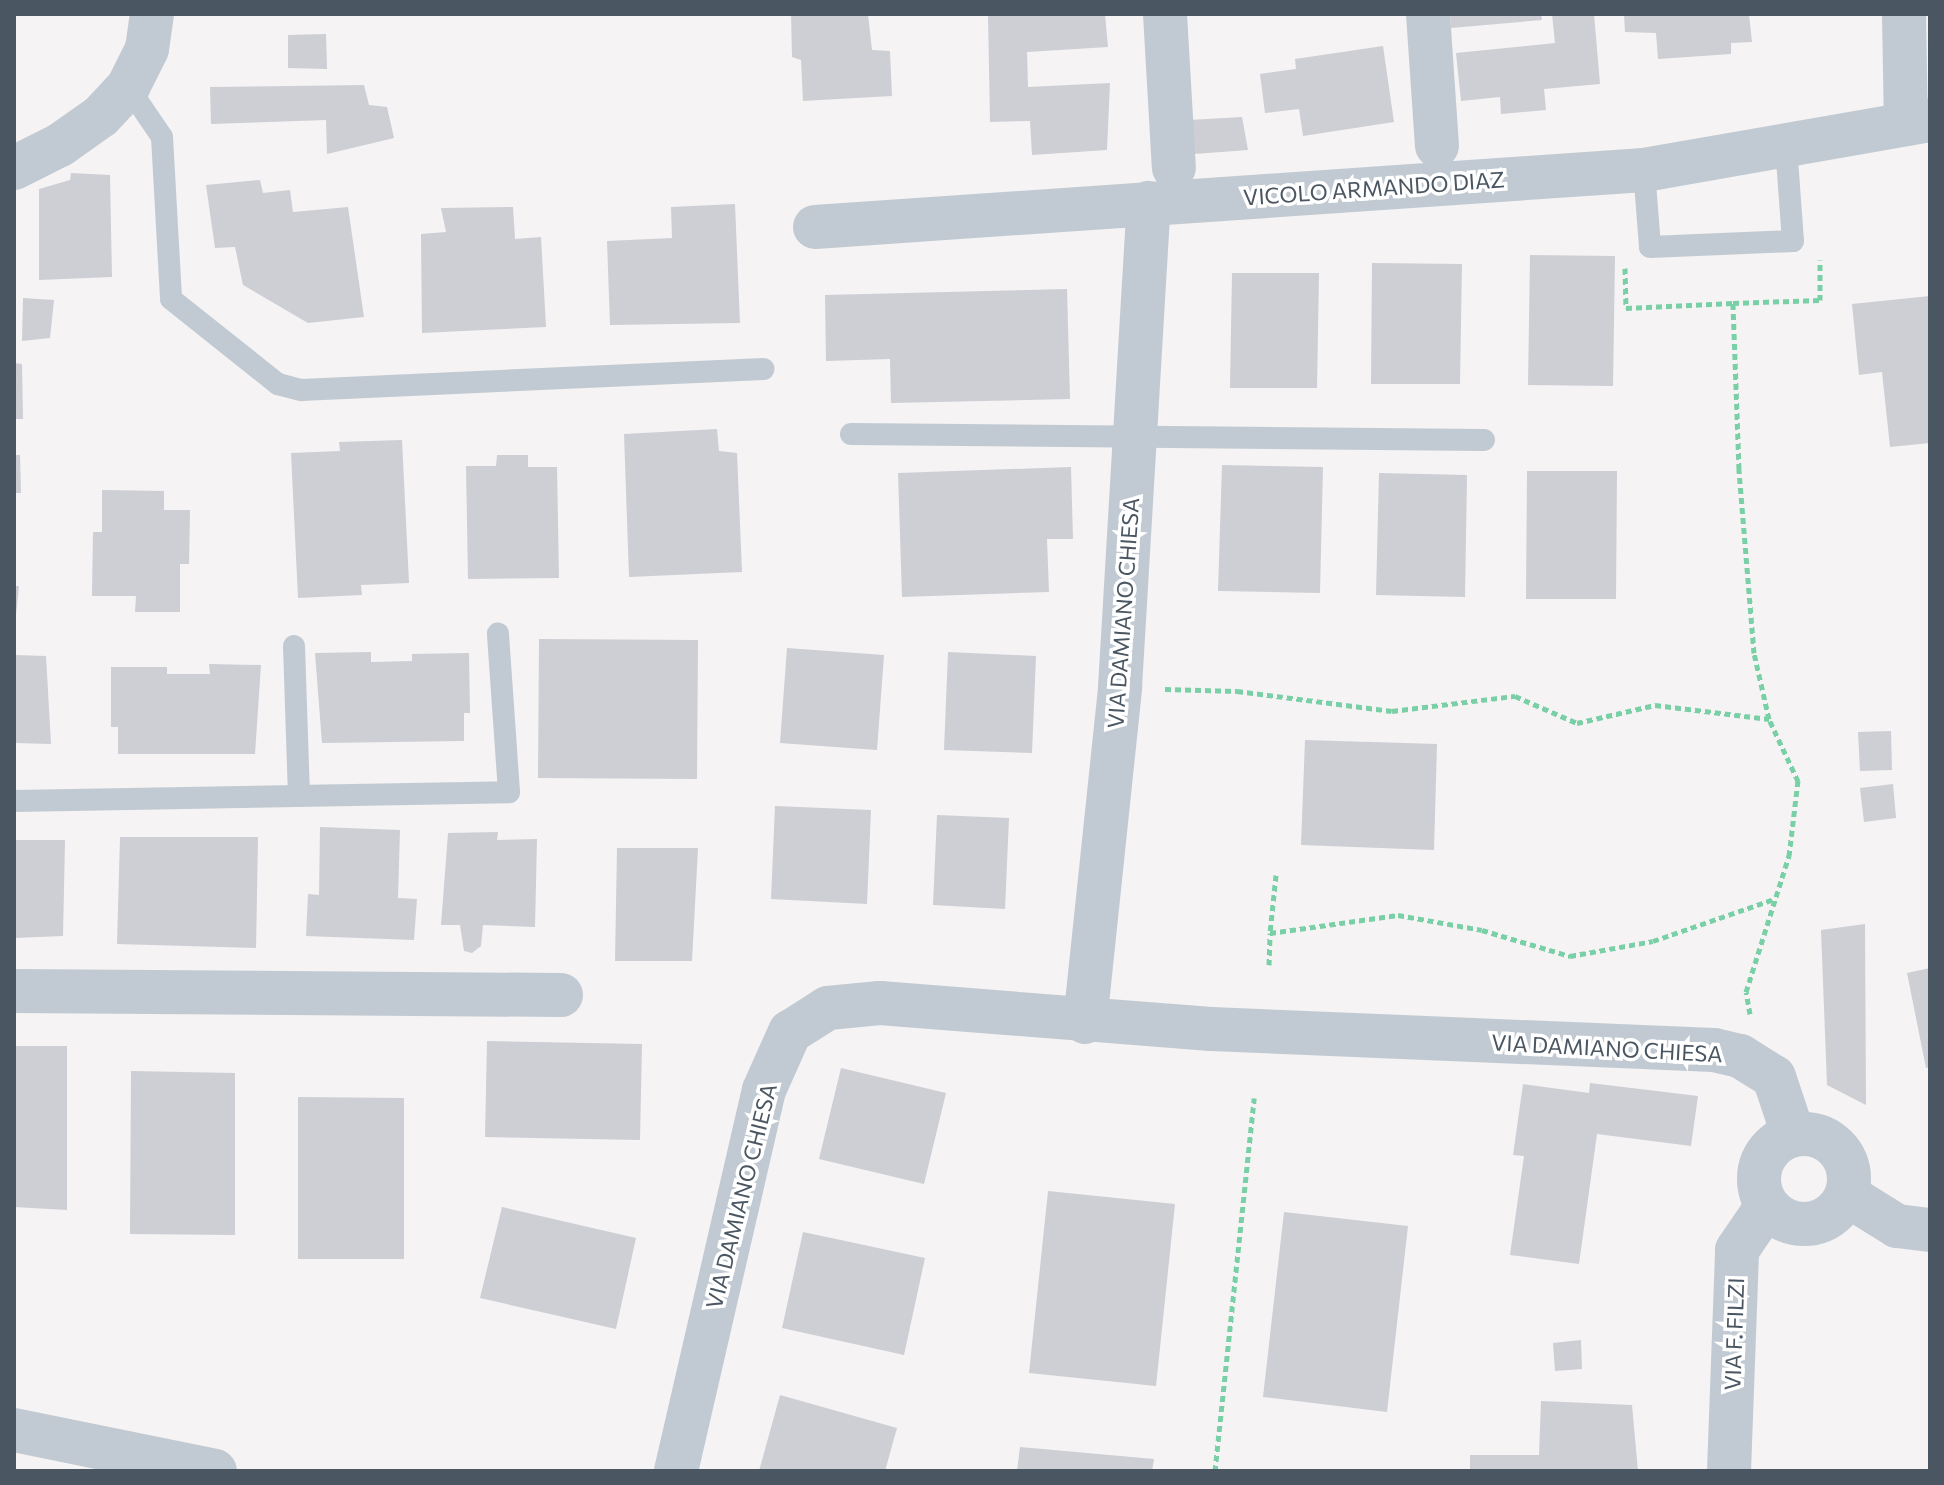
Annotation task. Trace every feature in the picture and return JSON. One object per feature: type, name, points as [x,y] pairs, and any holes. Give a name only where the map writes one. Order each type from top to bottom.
[{"type":"street","points":[[14,168],[81,130],[128,87],[147,49],[152,14]]},
{"type":"street","points":[[1165,14],[1174,168]]},
{"type":"street","points":[[1428,14],[1437,146]]},
{"type":"street","points":[[1904,14],[1918,122]]},
{"type":"street","name":"VICOLO ARMANDO DIAZ","points":[[815,227],[1644,170],[1918,122]]},
{"type":"street","name":"VIA DAMIANO CHIESA","points":[[1085,1022],[1120,687],[1149,203]]},
{"type":"street","points":[[14,991],[561,995]]},
{"type":"street","name":"VIA DAMIANO CHIESA","points":[[676,1471],[764,1090],[790,1032],[828,1008],[880,1003],[1085,1022],[1714,1050],[1740,1056],[1774,1077],[1793,1134]]},
{"type":"street","points":[[1793,1134],[1821,1136],[1843,1154],[1850,1181],[1847,1195],[1830,1217],[1804,1225],[1777,1216],[1767,1206],[1758,1179],[1761,1164],[1779,1140],[1793,1134]]},
{"type":"street","points":[[1847,1195],[1897,1226],[1930,1230]]},
{"type":"street","name":"VIA F. FILZI","points":[[1729,1471],[1737,1250],[1767,1206]]},
{"type":"street","points":[[14,1430],[215,1471]]},
{"type":"lane","points":[[128,87],[162,137],[171,299],[278,384],[301,390],[764,369]]},
{"type":"lane","points":[[1644,170],[1650,247],[1793,241],[1786,145]]},
{"type":"lane","points":[[851,434],[1484,440]]},
{"type":"lane","points":[[14,801],[509,792],[498,633]]},
{"type":"lane","points":[[294,646],[299,796]]},
{"type":"path","points":[[1746,992],[1789,856],[1798,781],[1769,719],[1752,638],[1739,469],[1733,303],[1820,300],[1820,256]]},
{"type":"path","points":[[1120,687],[1237,691],[1392,711],[1515,696],[1577,723],[1655,705],[1769,719]]},
{"type":"path","points":[[1269,965],[1276,875]]},
{"type":"path","points":[[1270,933],[1398,915],[1482,930],[1570,956],[1653,941],[1774,899]]},
{"type":"path","points":[[1215,1471],[1254,1098]]},
{"type":"building","points":[[791,14],[868,14],[872,50],[890,51],[892,96],[803,101],[801,60],[792,57]]},
{"type":"building","points":[[988,14],[1105,14],[1108,47],[1027,52],[1028,87],[1110,83],[1107,150],[1032,155],[1030,121],[990,122]]},
{"type":"building","points":[[1450,14],[1541,14],[1542,20],[1451,28]]},
{"type":"building","points":[[1552,14],[1594,14],[1600,84],[1544,89],[1546,110],[1501,114],[1500,97],[1461,101],[1456,53],[1555,43]]},
{"type":"building","points":[[1624,14],[1749,14],[1752,42],[1731,43],[1731,54],[1658,59],[1656,33],[1625,32]]},
{"type":"building","points":[[326,34],[327,69],[288,68],[288,35]]},
{"type":"building","points":[[1383,46],[1394,122],[1303,136],[1299,109],[1265,113],[1260,74],[1296,69],[1295,59]]},
{"type":"building","points":[[364,85],[369,105],[387,107],[394,138],[327,154],[326,120],[211,124],[210,87]]},
{"type":"building","points":[[1242,117],[1248,150],[1194,154],[1190,120]]},
{"type":"building","points":[[71,173],[110,175],[112,277],[39,280],[39,189],[70,180]]},
{"type":"building","points":[[260,180],[263,193],[290,190],[293,212],[348,207],[364,317],[308,323],[243,285],[235,247],[215,248],[206,185]]},
{"type":"building","points":[[735,204],[740,323],[610,325],[607,241],[672,238],[671,207]]},
{"type":"building","points":[[513,207],[515,239],[541,237],[546,327],[422,333],[421,234],[446,232],[441,208]]},
{"type":"building","points":[[1530,255],[1615,256],[1613,386],[1528,385]]},
{"type":"building","points":[[1372,263],[1462,264],[1460,384],[1371,384]]},
{"type":"building","points":[[1232,273],[1319,273],[1317,388],[1230,388]]},
{"type":"building","points":[[1067,289],[1070,399],[891,403],[890,359],[826,361],[825,295]]},
{"type":"building","points":[[1930,296],[1930,443],[1890,447],[1882,372],[1859,375],[1852,304]]},
{"type":"building","points":[[23,298],[54,300],[50,338],[22,341]]},
{"type":"building","points":[[14,363],[22,364],[23,419],[14,419]]},
{"type":"building","points":[[717,429],[719,451],[737,453],[742,572],[629,577],[624,434]]},
{"type":"building","points":[[402,440],[409,583],[361,585],[362,595],[298,598],[291,453],[340,451],[339,442]]},
{"type":"building","points":[[14,455],[20,455],[21,493],[14,493]]},
{"type":"building","points":[[497,455],[528,455],[528,467],[557,467],[559,578],[468,579],[466,466],[496,466]]},
{"type":"building","points":[[1222,465],[1323,467],[1320,593],[1218,591]]},
{"type":"building","points":[[1071,467],[1073,539],[1047,539],[1049,592],[902,597],[898,473]]},
{"type":"building","points":[[1527,471],[1617,471],[1616,599],[1526,599]]},
{"type":"building","points":[[1379,473],[1467,475],[1465,597],[1376,595]]},
{"type":"building","points":[[102,490],[164,491],[164,510],[190,510],[189,564],[180,564],[180,612],[135,612],[136,596],[92,596],[93,532],[102,532]]},
{"type":"building","points":[[14,586],[19,586],[16,615],[14,615]]},
{"type":"building","points":[[539,639],[698,640],[697,779],[538,778]]},
{"type":"building","points":[[787,648],[884,655],[877,750],[780,743]]},
{"type":"building","points":[[371,652],[371,662],[412,661],[412,654],[469,653],[470,713],[464,713],[464,741],[322,743],[315,653]]},
{"type":"building","points":[[948,652],[1036,656],[1032,753],[944,750]]},
{"type":"building","points":[[14,655],[46,656],[51,744],[14,743]]},
{"type":"building","points":[[209,664],[261,665],[255,754],[118,754],[118,727],[111,727],[111,667],[167,667],[167,674],[210,674]]},
{"type":"building","points":[[1891,731],[1892,770],[1860,771],[1858,732]]},
{"type":"building","points":[[1305,740],[1437,744],[1434,850],[1301,845]]},
{"type":"building","points":[[1893,784],[1896,818],[1864,822],[1860,788]]},
{"type":"building","points":[[775,806],[871,810],[867,904],[771,899]]},
{"type":"building","points":[[937,815],[1009,818],[1005,909],[933,905]]},
{"type":"building","points":[[320,827],[400,830],[398,898],[417,899],[414,940],[306,936],[308,894],[319,895]]},
{"type":"building","points":[[498,832],[497,840],[537,839],[535,927],[483,925],[481,946],[472,953],[464,951],[460,925],[441,925],[448,833]]},
{"type":"building","points":[[120,837],[258,837],[256,948],[117,944]]},
{"type":"building","points":[[14,840],[65,840],[63,936],[14,938]]},
{"type":"building","points":[[617,848],[698,848],[692,961],[615,961]]},
{"type":"building","points":[[1865,924],[1866,1105],[1827,1085],[1821,930]]},
{"type":"building","points":[[1930,968],[1930,1067],[1926,1068],[1907,973]]},
{"type":"building","points":[[487,1041],[642,1044],[640,1140],[485,1137]]},
{"type":"building","points":[[14,1046],[67,1046],[67,1210],[14,1207]]},
{"type":"building","points":[[841,1068],[946,1093],[924,1184],[819,1159]]},
{"type":"building","points":[[131,1071],[235,1073],[235,1235],[130,1234]]},
{"type":"building","points":[[1590,1083],[1698,1096],[1691,1146],[1597,1134],[1579,1264],[1510,1255],[1524,1156],[1513,1155],[1523,1084],[1589,1093]]},
{"type":"building","points":[[298,1097],[404,1098],[404,1259],[298,1259]]},
{"type":"building","points":[[1048,1191],[1175,1204],[1156,1386],[1029,1373]]},
{"type":"building","points":[[502,1207],[636,1238],[616,1329],[480,1298]]},
{"type":"building","points":[[1284,1212],[1408,1226],[1387,1412],[1263,1397]]},
{"type":"building","points":[[803,1232],[925,1258],[904,1355],[782,1328]]},
{"type":"building","points":[[1581,1340],[1582,1369],[1555,1371],[1553,1343]]},
{"type":"building","points":[[780,1395],[897,1428],[885,1471],[759,1471]]},
{"type":"building","points":[[1541,1401],[1632,1405],[1638,1471],[1470,1471],[1470,1455],[1539,1455]]},
{"type":"building","points":[[1020,1447],[1154,1459],[1152,1471],[1017,1471]]}]
